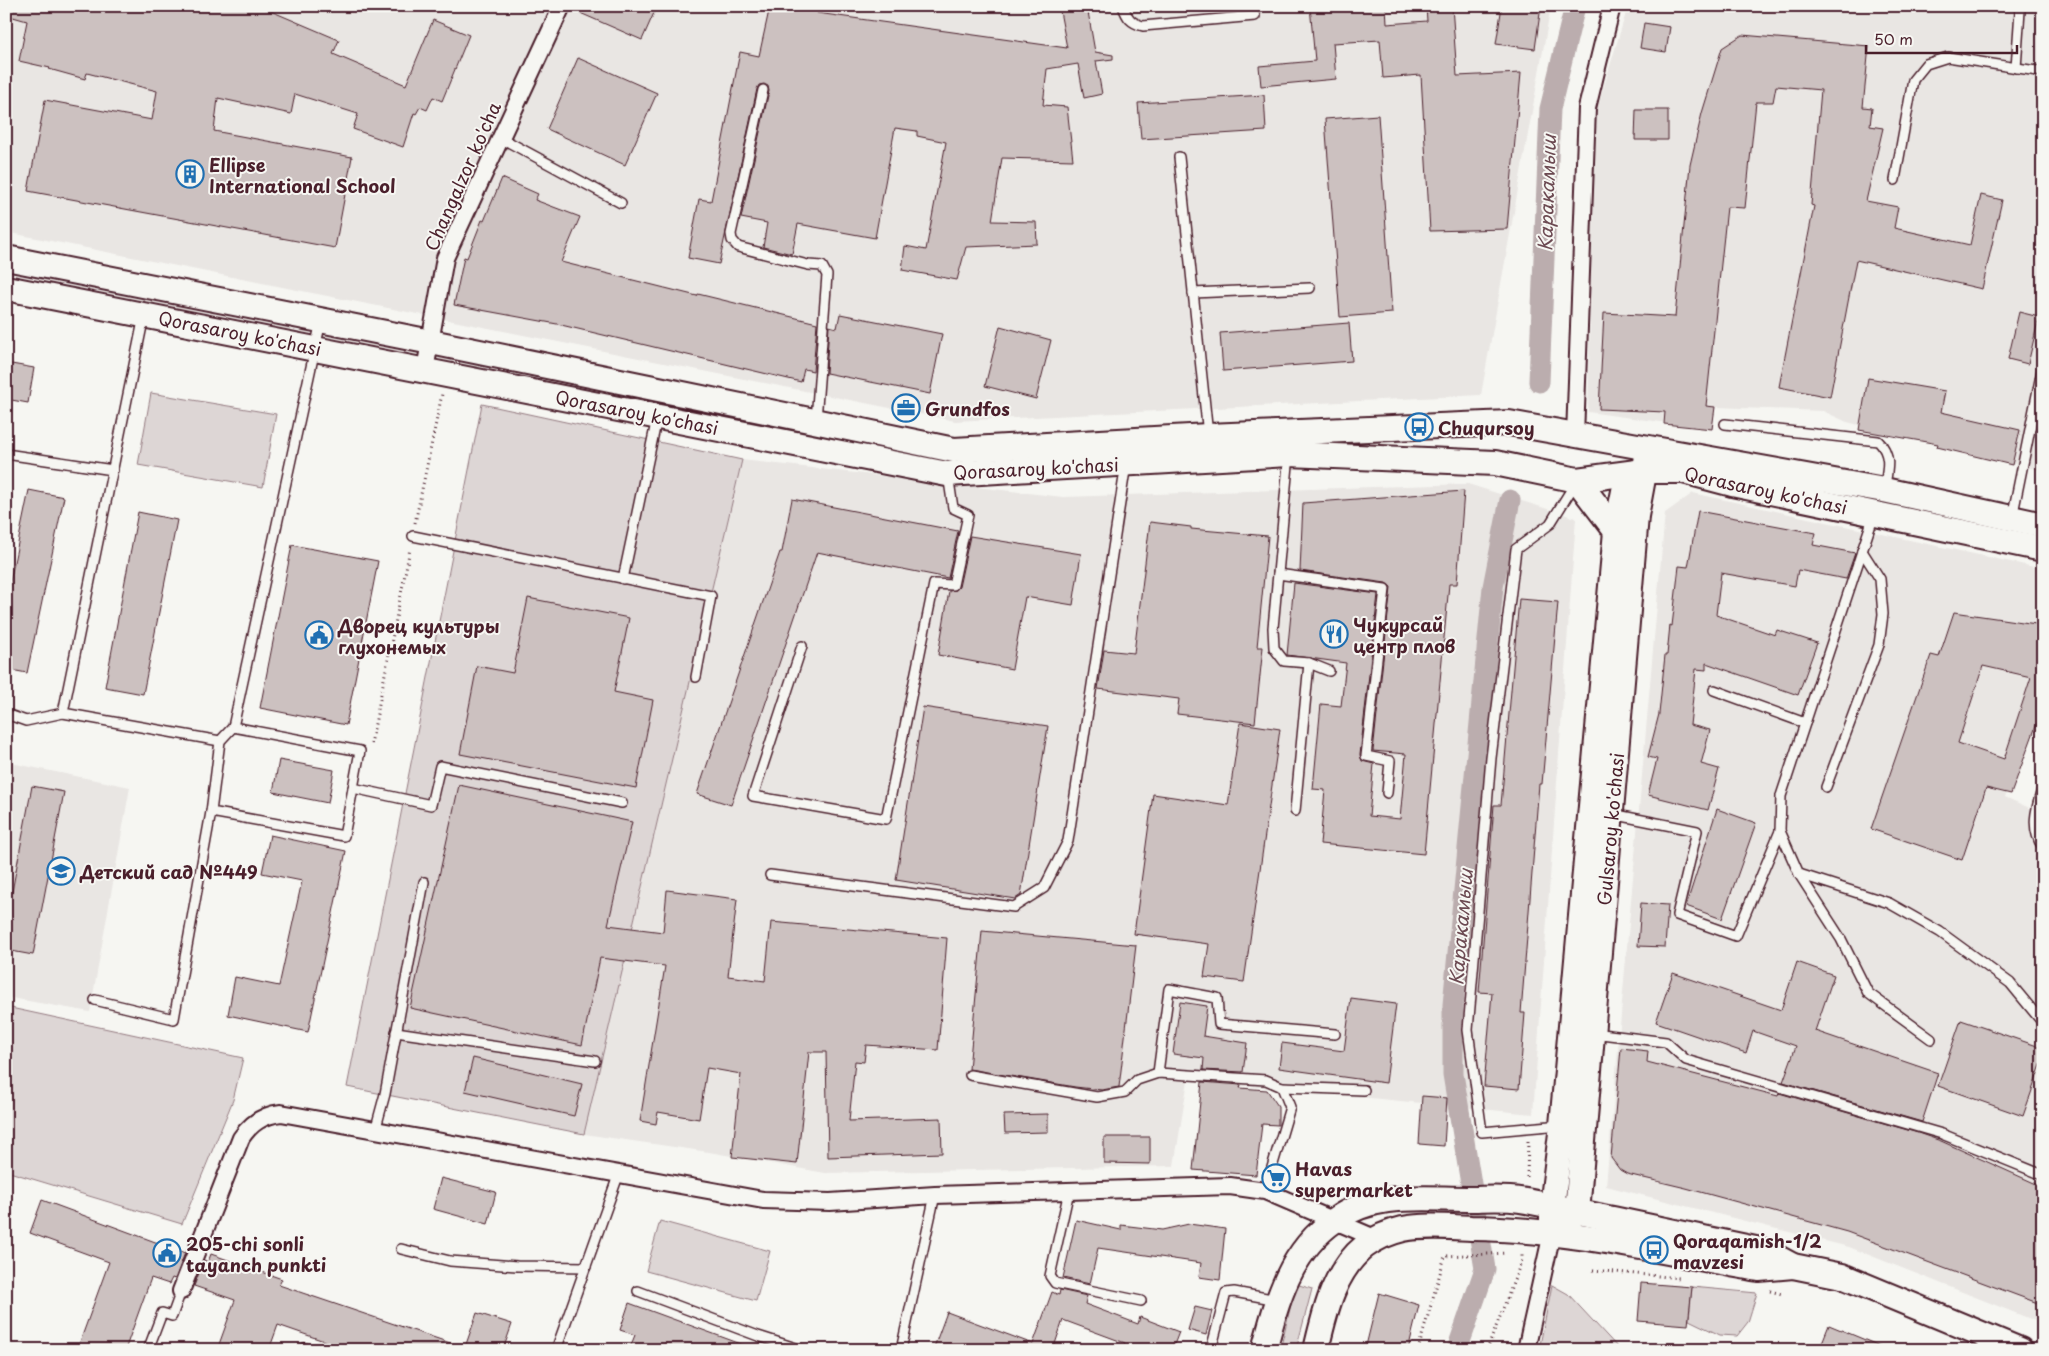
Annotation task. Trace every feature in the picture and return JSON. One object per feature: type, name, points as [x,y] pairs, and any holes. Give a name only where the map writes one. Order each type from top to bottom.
[{"type":"main road","name":"Qorasaroy ko'chasi","points":[[6,258],[431,342],[954,450],[1289,454],[1495,463],[1577,480],[1636,472],[1683,470],[1732,484],[2043,549]]},
{"type":"main road","name":"Qorasaroy ko'chasi","points":[[6,288],[948,474],[1126,452],[1208,436],[1509,423],[1884,490],[2043,525]]},
{"type":"main road","name":"Gulsaroy ko'chasi","points":[[1577,1212],[1636,516],[1636,472],[1640,447]]},
{"type":"main road","name":"Gulsaroy ko'chasi","points":[[1552,1233],[1552,1206],[1562,1125],[1616,531],[1636,472]]},
{"type":"main road","points":[[1577,480],[1616,531]]},
{"type":"main road","points":[[1264,1350],[1278,1300],[1290,1270],[1303,1251],[1334,1220],[1353,1209],[1373,1202],[1396,1199],[1518,1200],[1765,1252],[1793,1266],[1842,1276],[2020,1350]]},
{"type":"main road","points":[[1552,1233],[1577,1212]]},
{"type":"main road","points":[[1316,1350],[1328,1305],[1341,1273],[1356,1254],[1377,1239],[1401,1230],[1434,1227],[1515,1228],[1758,1269],[1793,1266]]},
{"type":"street","name":"Changalzor ko'cha","points":[[436,372],[431,342],[445,258],[562,6]]},
{"type":"street","points":[[1567,434],[1587,108],[1612,6]]},
{"type":"street","points":[[181,1291],[244,1132],[254,1122],[266,1116],[281,1113],[618,1176],[763,1200],[830,1202],[935,1195],[1230,1186],[1265,1191],[1377,1239]]},
{"type":"street","points":[[1526,1350],[1552,1233]]},
{"type":"lane","points":[[1122,6],[1130,21],[1143,26],[1255,16]]},
{"type":"lane","points":[[2016,68],[2020,12],[2018,6]]},
{"type":"lane","points":[[1895,180],[1913,80],[1926,64],[1948,57],[2043,72]]},
{"type":"lane","points":[[763,90],[732,240],[738,246],[808,265],[822,266],[827,275],[816,422]]},
{"type":"lane","points":[[501,138],[621,203]]},
{"type":"lane","points":[[1179,157],[1208,436]]},
{"type":"lane","points":[[1193,293],[1310,288]]},
{"type":"lane","points":[[63,713],[144,314]]},
{"type":"lane","points":[[95,1000],[174,1019],[211,812],[220,741],[233,727],[321,320]]},
{"type":"lane","points":[[2012,518],[2043,365]]},
{"type":"lane","points":[[623,579],[658,416]]},
{"type":"lane","points":[[1725,424],[1878,441],[1885,448],[1888,460],[1884,490]]},
{"type":"lane","points":[[770,875],[1014,906],[1044,888],[1068,841],[1126,452]]},
{"type":"lane","points":[[6,454],[113,470]]},
{"type":"lane","points":[[1289,454],[1273,628],[1274,648],[1284,661],[1309,664],[1329,671]]},
{"type":"lane","points":[[802,646],[753,796],[886,818],[934,584],[953,584],[968,515],[953,508],[948,474]]},
{"type":"lane","points":[[1562,1125],[1482,1132],[1468,1030],[1491,758],[1516,549],[1550,524],[1577,480]]},
{"type":"lane","points":[[1611,814],[1697,831],[1677,915],[1736,936],[1780,831],[1781,796],[1874,514]]},
{"type":"lane","points":[[413,536],[712,596],[696,677]]},
{"type":"lane","points":[[1826,787],[1879,645],[1883,614],[1880,579],[1862,551]]},
{"type":"lane","points":[[1278,574],[1385,589],[1366,756],[1390,761],[1387,793]]},
{"type":"lane","points":[[1295,811],[1309,664]]},
{"type":"lane","points":[[1714,690],[1805,723]]},
{"type":"lane","points":[[6,714],[26,721],[63,713],[220,741]]},
{"type":"lane","points":[[211,812],[344,836],[360,751],[233,727]]},
{"type":"lane","points":[[353,788],[431,805],[440,766],[622,803]]},
{"type":"lane","points":[[2043,786],[2035,811],[2035,829],[2043,846]]},
{"type":"lane","points":[[1780,831],[1799,874],[1841,939],[1868,992],[1931,1039]]},
{"type":"lane","points":[[1799,874],[1890,903],[1940,932],[2010,983],[2043,1023]]},
{"type":"lane","points":[[375,1131],[385,1094],[424,882]]},
{"type":"lane","points":[[1158,1073],[1169,989],[1217,998],[1219,1024],[1335,1034]]},
{"type":"lane","points":[[396,1032],[595,1062]]},
{"type":"lane","points":[[1593,1033],[1666,1042],[1686,1060],[1942,1134],[2043,1175]]},
{"type":"lane","points":[[970,1075],[1097,1097],[1125,1092],[1137,1080],[1158,1073],[1266,1080],[1282,1088],[1364,1090]]},
{"type":"lane","points":[[1265,1191],[1290,1106],[1282,1088]]},
{"type":"lane","points":[[556,1350],[618,1176]]},
{"type":"lane","points":[[1069,1191],[1050,1276],[1055,1283],[1142,1302]]},
{"type":"lane","points":[[901,1350],[935,1195]]},
{"type":"lane","points":[[401,1249],[450,1261],[517,1266],[586,1266]]},
{"type":"lane","points":[[148,1350],[162,1313],[172,1316],[181,1291]]},
{"type":"lane","points":[[638,1292],[802,1350]]},
{"type":"lane","points":[[1212,1346],[1226,1293],[1234,1292],[1278,1300]]},
{"type":"lane","points":[[303,1350],[305,1348],[311,1350]]},
{"type":"path","points":[[370,751],[413,536],[436,372]]},
{"type":"path","points":[[1526,1178],[1528,1138]]},
{"type":"path","points":[[1418,1350],[1446,1256],[1522,1252]]},
{"type":"path","points":[[1488,1350],[1522,1260]]},
{"type":"path","points":[[1593,1270],[1683,1278]]},
{"type":"path","points":[[1768,1290],[1782,1294]]},
{"type":"shaded area","points":[[6,6],[1551,6],[1481,395],[955,421],[6,232]]},
{"type":"shaded area","points":[[1628,6],[2043,6],[2043,471],[1847,422],[1823,411],[1715,407],[1712,429],[1588,412],[1594,119]]},
{"type":"shaded area","points":[[151,393],[276,414],[263,487],[138,465]]},
{"type":"shaded area","points":[[482,404],[742,460],[584,1134],[347,1087]]},
{"type":"shaded area","points":[[742,460],[1063,497],[1468,484],[1576,518],[1533,1114],[1188,1080],[1174,1166],[825,1173],[709,1152],[584,1134]]},
{"type":"shaded area","points":[[1693,493],[2043,569],[2043,695],[2005,797],[2043,814],[2043,1324],[1849,1247],[1606,1186],[1665,513]]},
{"type":"shaded area","name":"Детский сад №449","points":[[6,762],[130,787],[90,1012],[6,997]]},
{"type":"shaded area","points":[[6,1007],[243,1058],[233,1100],[182,1224],[6,1171]]},
{"type":"shaded area","points":[[660,1221],[770,1251],[756,1301],[646,1271]]},
{"type":"shaded area","points":[[1296,1284],[1312,1289],[1296,1350],[1280,1350]]},
{"type":"shaded area","points":[[1552,1285],[1568,1294],[1620,1350],[1539,1350]]},
{"type":"shaded area","points":[[1692,1287],[1757,1293],[1748,1322],[1737,1336],[1720,1335],[1689,1320]]},
{"type":"building","points":[[6,6],[259,6],[339,40],[333,54],[406,85],[433,20],[469,35],[442,101],[433,97],[427,110],[420,107],[416,114],[414,113],[403,147],[353,129],[358,114],[295,94],[291,114],[218,98],[214,131],[352,157],[335,248],[28,191],[45,100],[152,120],[157,91],[87,73],[85,79],[19,61],[27,21],[6,15]]},
{"type":"building","points":[[572,6],[657,6],[642,40],[571,9]]},
{"type":"building","points":[[770,6],[819,6],[817,13],[1067,48],[1059,6],[1087,6],[1095,52],[1113,55],[1113,59],[1096,61],[1102,94],[1084,98],[1078,64],[1047,69],[1043,105],[1067,107],[1073,160],[1002,158],[992,221],[1036,222],[1037,244],[966,247],[957,280],[902,270],[905,246],[926,250],[946,142],[917,136],[917,131],[895,128],[875,238],[798,224],[792,254],[763,247],[767,223],[741,218],[769,91],[768,86],[764,84],[759,85],[757,89],[719,264],[688,258],[699,199],[711,201],[740,52],[759,56]]},
{"type":"building","points":[[1310,6],[1386,6],[1387,24],[1427,21],[1426,6],[1452,6],[1457,76],[1521,73],[1507,229],[1430,231],[1421,75],[1383,78],[1380,40],[1333,43],[1336,79],[1261,86],[1259,66],[1315,61]]},
{"type":"building","points":[[1502,6],[1541,6],[1535,49],[1496,44]]},
{"type":"building","points":[[1644,23],[1670,27],[1666,52],[1640,48]]},
{"type":"building","points":[[1742,35],[1869,46],[1863,107],[1872,108],[1870,126],[1883,128],[1866,201],[1898,207],[1894,228],[1970,245],[1981,195],[2002,200],[1982,289],[1856,260],[1830,397],[1779,387],[1814,206],[1811,205],[1821,90],[1776,86],[1773,102],[1756,102],[1745,208],[1727,207],[1706,406],[1715,407],[1712,429],[1664,424],[1665,412],[1599,409],[1604,313],[1675,317],[1690,165],[1702,113],[1722,48]]},
{"type":"building","points":[[578,58],[657,93],[625,165],[547,129]]},
{"type":"building","points":[[1264,95],[1266,131],[1141,139],[1138,103]]},
{"type":"building","points":[[1636,110],[1668,110],[1668,140],[1635,140]]},
{"type":"building","points":[[1378,115],[1392,313],[1340,317],[1325,119]]},
{"type":"building","points":[[502,178],[538,194],[535,200],[580,217],[561,262],[697,296],[698,294],[817,323],[813,371],[804,369],[801,382],[557,324],[454,305],[464,257],[467,258]]},
{"type":"building","points":[[2019,312],[2039,317],[2028,364],[2008,359]]},
{"type":"building","points":[[840,314],[942,334],[930,394],[826,373],[829,326],[837,328]]},
{"type":"building","points":[[1349,323],[1352,361],[1223,371],[1220,333]]},
{"type":"building","points":[[1000,326],[1051,340],[1036,399],[985,386]]},
{"type":"building","points":[[6,363],[34,368],[28,403],[6,399]]},
{"type":"building","points":[[1868,378],[1945,391],[1941,412],[2020,430],[2012,465],[1937,447],[1938,444],[1859,430]]},
{"type":"building","points":[[29,490],[64,497],[27,673],[6,669],[6,601]]},
{"type":"building","points":[[1464,491],[1457,584],[1449,584],[1424,854],[1320,844],[1325,790],[1313,789],[1321,704],[1341,706],[1346,663],[1287,655],[1294,583],[1378,594],[1360,755],[1362,761],[1374,764],[1369,816],[1400,819],[1406,754],[1373,751],[1391,587],[1386,583],[1300,571],[1303,503]]},
{"type":"building","points":[[792,499],[958,531],[948,578],[817,552],[731,805],[697,794],[780,552],[782,552]]},
{"type":"building","points":[[1698,511],[1816,533],[1813,545],[1855,553],[1846,579],[1798,570],[1795,586],[1721,573],[1716,615],[1775,635],[1777,630],[1817,643],[1798,695],[1706,663],[1706,670],[1696,669],[1690,725],[1710,730],[1701,764],[1719,769],[1708,810],[1648,795],[1657,759],[1648,757],[1659,714],[1665,655],[1667,655],[1670,625],[1672,626],[1679,566],[1688,567]]},
{"type":"building","points":[[138,512],[177,520],[143,694],[105,687]]},
{"type":"building","points":[[1150,522],[1191,527],[1191,529],[1268,536],[1257,647],[1263,647],[1255,723],[1177,714],[1179,699],[1098,689],[1104,650],[1134,653]]},
{"type":"building","points":[[970,536],[1081,554],[1073,605],[1025,597],[1012,669],[938,655],[949,591],[956,590],[959,587]]},
{"type":"building","points":[[292,545],[378,561],[346,725],[260,708]]},
{"type":"building","points":[[528,598],[629,618],[614,692],[653,700],[636,788],[460,754],[477,666],[513,673]]},
{"type":"building","points":[[1519,599],[1558,602],[1542,784],[1539,784],[1521,1013],[1525,1013],[1519,1089],[1484,1086],[1492,993],[1479,992],[1494,805],[1501,805]]},
{"type":"building","points":[[1954,612],[2043,625],[2043,707],[2011,794],[1986,788],[1962,860],[1871,829],[1931,655],[1939,657]],"holes":[[[1983,666],[2031,677],[2004,759],[1958,743]]]},
{"type":"building","points":[[923,707],[1048,726],[1021,895],[1015,899],[896,880]]},
{"type":"building","points":[[1240,723],[1280,729],[1244,982],[1204,977],[1209,944],[1134,934],[1153,794],[1228,805]]},
{"type":"building","points":[[279,760],[334,770],[328,803],[273,792]]},
{"type":"building","points":[[459,785],[632,822],[608,925],[663,932],[667,890],[737,899],[728,976],[765,981],[771,922],[947,938],[938,1050],[866,1045],[864,1062],[855,1061],[849,1121],[941,1118],[942,1153],[828,1157],[826,1052],[809,1052],[797,1164],[732,1157],[741,1074],[707,1068],[699,1119],[658,1112],[656,1124],[640,1121],[665,966],[600,958],[582,1045],[410,1008]]},
{"type":"building","points":[[32,786],[64,792],[33,955],[6,950],[6,896],[11,897]]},
{"type":"building","points":[[1717,809],[1756,823],[1722,919],[1686,906]]},
{"type":"building","points":[[270,835],[346,851],[308,1032],[228,1015],[235,977],[279,986],[302,881],[262,873]]},
{"type":"building","points":[[1641,903],[1668,905],[1665,947],[1638,946]]},
{"type":"building","points":[[982,931],[1136,945],[1119,1087],[1102,1090],[1075,1087],[969,1069]]},
{"type":"building","points":[[1797,962],[1834,975],[1815,1031],[1938,1073],[1922,1122],[1783,1082],[1796,1046],[1753,1031],[1746,1053],[1656,1022],[1673,973],[1781,1010]]},
{"type":"building","points":[[1351,998],[1396,1004],[1386,1083],[1279,1068],[1282,1043],[1344,1051]]},
{"type":"building","points":[[1180,1002],[1207,1006],[1203,1036],[1247,1043],[1243,1072],[1203,1070],[1204,1058],[1173,1054]]},
{"type":"building","points":[[1961,1020],[2043,1048],[2043,1059],[2023,1116],[1938,1086]]},
{"type":"building","points":[[1621,1048],[1648,1051],[1647,1062],[1778,1096],[1779,1093],[1918,1133],[1941,1141],[2043,1187],[2043,1305],[1847,1232],[1686,1188],[1627,1174],[1620,1170],[1611,1158]]},
{"type":"building","points":[[473,1058],[582,1084],[574,1116],[465,1091]]},
{"type":"building","points":[[1202,1082],[1241,1085],[1240,1088],[1267,1090],[1278,1106],[1278,1125],[1262,1124],[1256,1175],[1193,1170]]},
{"type":"building","points":[[1422,1096],[1447,1098],[1444,1146],[1419,1144]]},
{"type":"building","points":[[1048,1114],[1048,1132],[1005,1133],[1004,1115]]},
{"type":"building","points":[[1104,1137],[1150,1137],[1150,1164],[1104,1163]]},
{"type":"building","points":[[441,1178],[496,1192],[488,1224],[433,1209]]},
{"type":"building","points":[[42,1200],[185,1253],[175,1279],[172,1278],[169,1284],[151,1278],[125,1350],[77,1350],[109,1262],[30,1233]]},
{"type":"building","points":[[1076,1220],[1121,1230],[1121,1225],[1162,1230],[1189,1224],[1225,1229],[1220,1280],[1199,1277],[1201,1263],[1098,1248],[1090,1284],[1063,1278]]},
{"type":"building","points":[[211,1254],[282,1279],[279,1285],[462,1347],[462,1350],[350,1350],[278,1325],[269,1350],[217,1350],[235,1300],[194,1286],[204,1260],[208,1262]]},
{"type":"building","points":[[1641,1283],[1692,1287],[1688,1325],[1638,1321]]},
{"type":"building","points":[[1060,1290],[1087,1296],[1085,1304],[1138,1324],[1140,1317],[1179,1332],[1172,1350],[1122,1350],[1125,1343],[1063,1320],[1053,1350],[933,1350],[947,1312],[1033,1344],[1052,1292],[1059,1295]]},
{"type":"building","points":[[1379,1293],[1419,1305],[1408,1350],[1365,1350]]},
{"type":"building","points":[[629,1303],[752,1348],[751,1350],[629,1350],[635,1335],[620,1330]]},
{"type":"building","points":[[1195,1307],[1212,1311],[1206,1335],[1188,1330]]},
{"type":"building","points":[[477,1313],[512,1324],[503,1350],[464,1350]]},
{"type":"building","points":[[1829,1325],[1887,1349],[1887,1350],[1819,1350]]},
{"type":"waterway","name":"Каракамыш","points":[[1539,382],[1550,109],[1575,6]]},
{"type":"waterway","name":"Каракамыш","points":[[1457,1350],[1485,1269],[1453,1074],[1453,1005],[1493,587],[1510,500]]},
{"type":"place","name":"Ellipse International School","points":[[190,174]]},
{"type":"place","name":"Grundfos","points":[[906,408]]},
{"type":"place","name":"Chuqursoy","points":[[1419,427]]},
{"type":"place","name":"Чукурсай центр плов","points":[[1334,634]]},
{"type":"place","name":"Дворец культуры глухонемых","points":[[319,635]]},
{"type":"place","name":"Детский сад №449","points":[[61,871]]},
{"type":"place","name":"Havas supermarket","points":[[1276,1178]]},
{"type":"place","name":"Qoraqamish-1/2 mavzesi","points":[[1654,1250]]},
{"type":"place","name":"205-chi sonli tayanch punkti","points":[[167,1253]]}]
